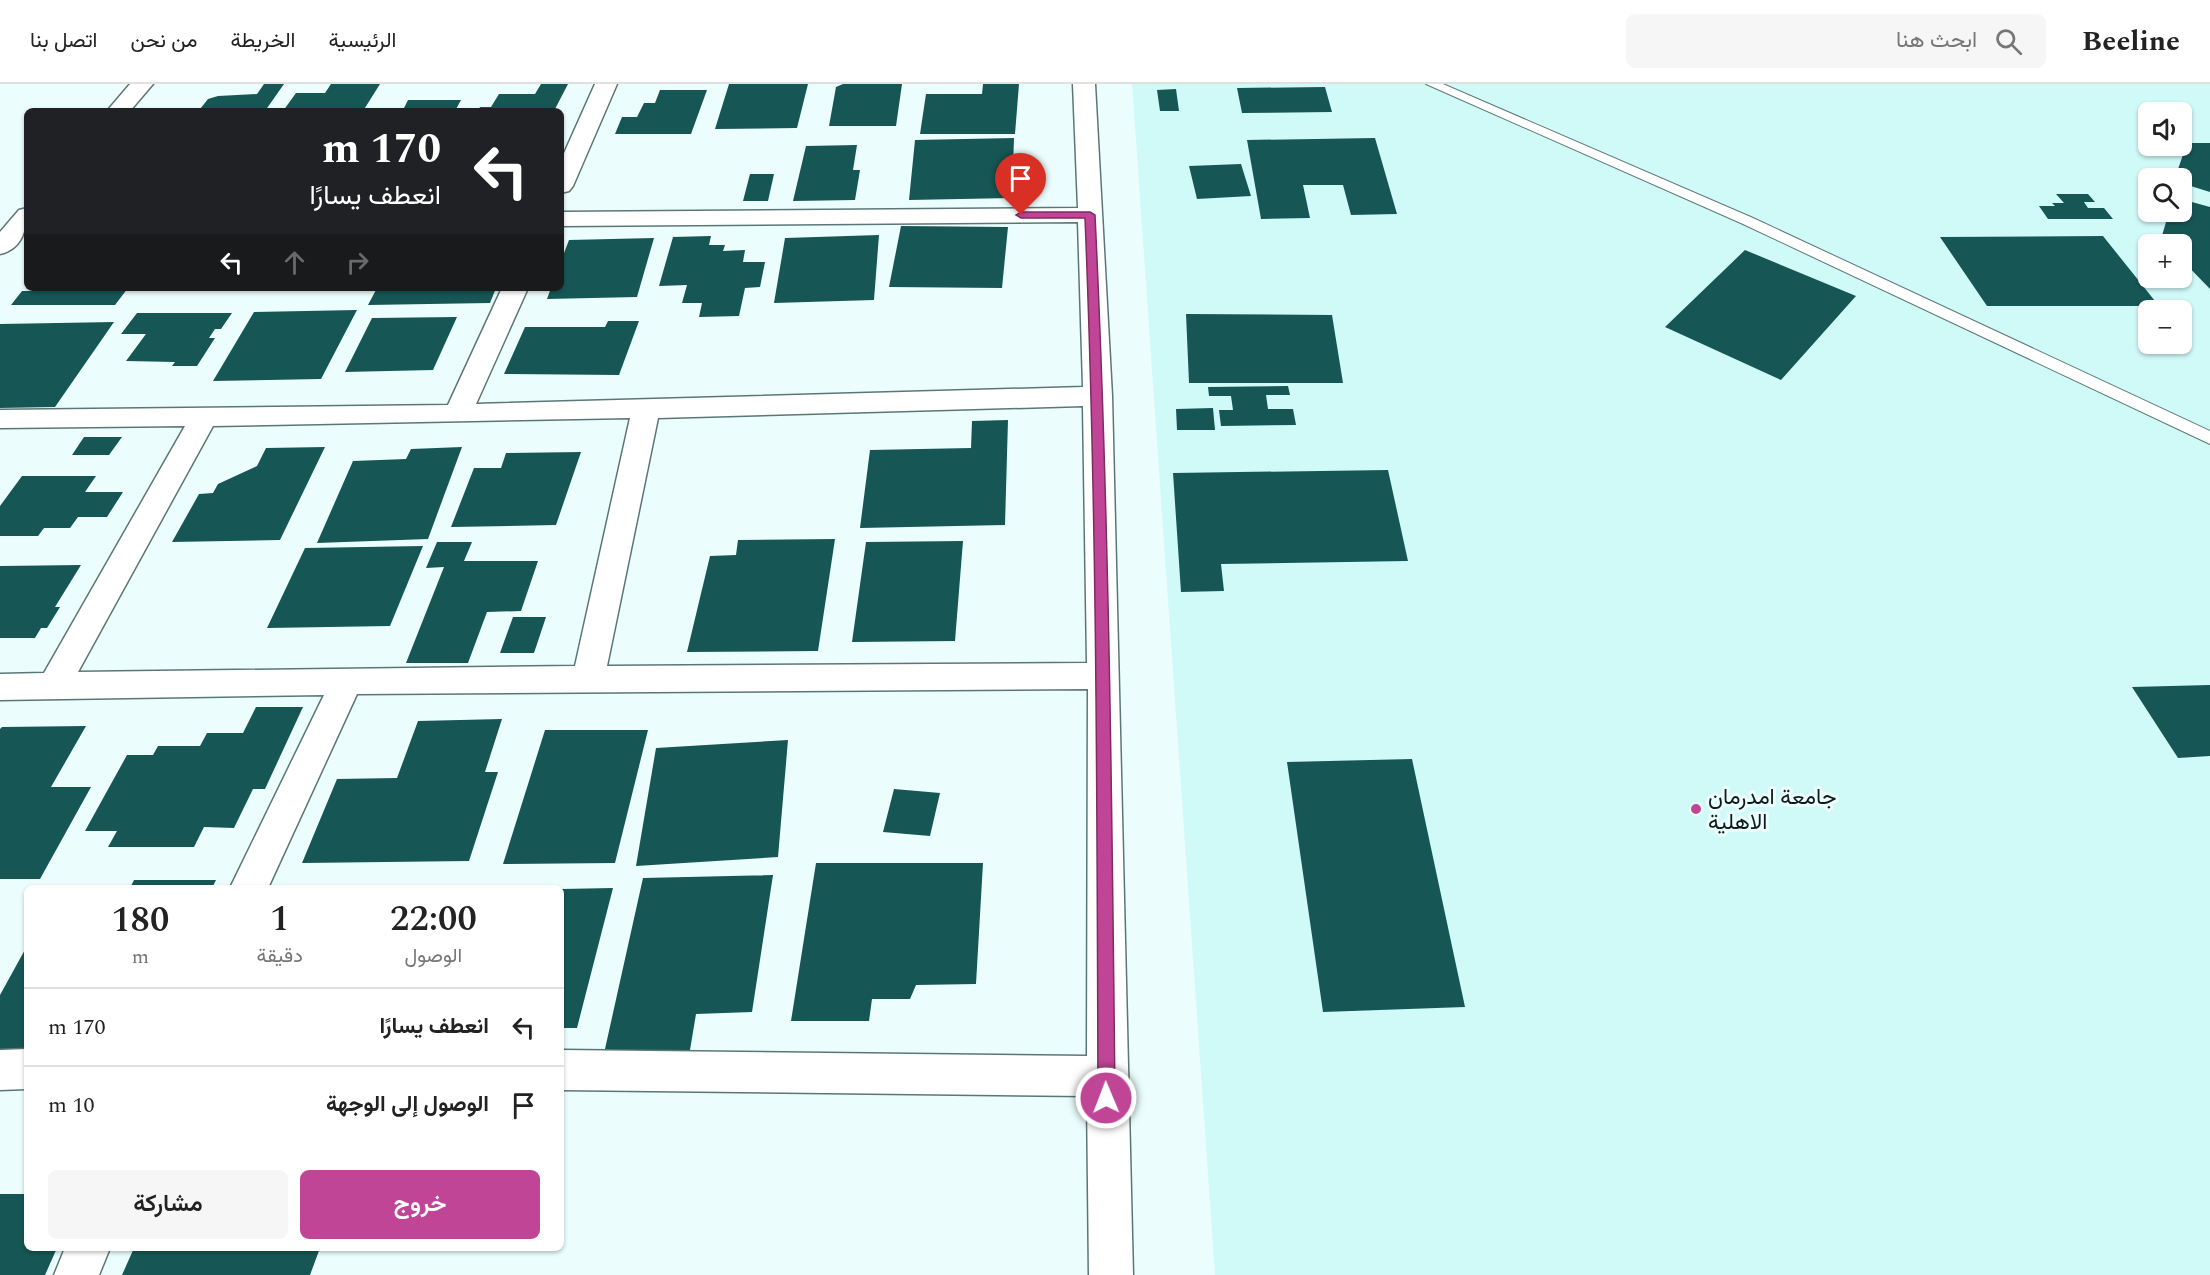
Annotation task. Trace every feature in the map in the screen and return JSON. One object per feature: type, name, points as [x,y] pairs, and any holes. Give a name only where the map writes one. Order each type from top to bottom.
[{"type":"street","points":[[121,108],[142,84]]},
{"type":"street","points":[[564,179],[606,84]]},
{"type":"street","points":[[1084,84],[1098,396],[1104,676],[1106,1076],[1111,1275]]},
{"type":"street","points":[[564,219],[1090,215]]},
{"type":"street","points":[[0,247],[24,223]]},
{"type":"street","points":[[458,414],[514,291]]},
{"type":"street","points":[[0,419],[458,414],[1098,396]]},
{"type":"street","points":[[588,680],[646,409]]},
{"type":"street","points":[[52,687],[204,417]]},
{"type":"street","points":[[0,687],[347,681],[1104,676]]},
{"type":"street","points":[[250,885],[347,681]]},
{"type":"street","points":[[0,1070],[24,1069]]},
{"type":"street","points":[[564,1070],[1106,1076]]},
{"type":"street","points":[[76,1275],[87,1251]]},
{"type":"lane","points":[[1432,84],[1748,221],[2210,438]]},
{"type":"shaded area","name":"جامعة امدرمان الاهلية","points":[[1132,84],[2210,84],[2210,1275],[1215,1275]]},
{"type":"building","points":[[264,84],[284,84],[267,108],[201,108],[208,99],[218,96],[257,94]]},
{"type":"building","points":[[331,84],[380,84],[365,108],[285,108],[296,93],[325,93]]},
{"type":"building","points":[[541,84],[568,84],[556,108],[480,108],[491,107],[499,94],[535,94]]},
{"type":"building","points":[[729,84],[808,84],[797,128],[715,129]]},
{"type":"building","points":[[843,84],[902,84],[896,126],[829,126],[836,87]]},
{"type":"building","points":[[983,84],[1019,84],[1015,134],[920,134],[926,94],[982,94]]},
{"type":"building","points":[[1325,87],[1332,112],[1242,113],[1237,88]]},
{"type":"building","points":[[1176,89],[1179,111],[1160,111],[1157,90]]},
{"type":"building","points":[[660,90],[707,90],[691,134],[615,134],[622,117],[637,117],[644,103],[655,103]]},
{"type":"building","points":[[408,100],[461,100],[457,108],[404,108]]},
{"type":"building","points":[[1014,138],[1012,198],[909,200],[915,140]]},
{"type":"building","points":[[1375,138],[1397,214],[1351,215],[1343,185],[1303,185],[1310,218],[1261,219],[1247,140]]},
{"type":"building","points":[[2192,143],[2210,143],[2210,192],[2192,186],[2192,168],[2178,168],[2183,156],[2192,156]]},
{"type":"building","points":[[857,145],[853,170],[860,170],[855,200],[793,201],[806,146]]},
{"type":"building","points":[[1241,164],[1251,196],[1197,199],[1189,166]]},
{"type":"building","points":[[750,174],[774,174],[768,201],[743,201]]},
{"type":"building","points":[[2056,194],[2088,194],[2095,202],[2084,202],[2088,208],[2104,208],[2113,219],[2048,219],[2039,206],[2055,206],[2052,203],[2064,203]]},
{"type":"building","points":[[2192,202],[2210,207],[2210,289],[2192,270],[2192,234],[2162,234],[2166,222],[2192,222]]},
{"type":"building","points":[[901,226],[1008,227],[1002,288],[889,287]]},
{"type":"building","points":[[879,235],[874,300],[774,303],[785,238]]},
{"type":"building","points":[[711,236],[709,245],[725,245],[723,251],[745,250],[743,262],[765,262],[760,287],[745,288],[739,316],[699,317],[702,303],[682,303],[687,285],[659,286],[673,237]]},
{"type":"building","points":[[2103,236],[2138,280],[2138,288],[2145,288],[2154,300],[2138,300],[2138,306],[1987,306],[1940,237]]},
{"type":"building","points":[[654,238],[637,297],[547,299],[550,291],[564,291],[564,253],[569,240]]},
{"type":"building","points":[[1745,250],[1856,296],[1781,380],[1665,327]]},
{"type":"building","points":[[24,291],[126,291],[115,305],[11,305]]},
{"type":"building","points":[[375,291],[495,291],[490,303],[368,305]]},
{"type":"building","points":[[357,310],[321,379],[213,381],[254,312]]},
{"type":"building","points":[[137,313],[232,313],[221,329],[215,329],[209,338],[215,338],[197,366],[172,366],[175,362],[126,361],[146,334],[121,334]]},
{"type":"building","points":[[1186,314],[1332,315],[1343,383],[1189,383]]},
{"type":"building","points":[[457,317],[433,370],[345,372],[372,318]]},
{"type":"building","points":[[608,321],[639,321],[619,375],[504,374],[525,327],[605,327]]},
{"type":"building","points":[[114,322],[55,407],[0,408],[0,324]]},
{"type":"building","points":[[1288,386],[1290,395],[1266,395],[1268,409],[1293,409],[1296,425],[1221,426],[1219,410],[1233,410],[1231,396],[1209,396],[1208,387]]},
{"type":"building","points":[[1213,408],[1215,430],[1177,430],[1176,409]]},
{"type":"building","points":[[1008,420],[1005,525],[860,528],[870,450],[971,448],[972,421]]},
{"type":"building","points":[[84,437],[122,437],[109,455],[72,455]]},
{"type":"building","points":[[325,447],[280,540],[172,542],[199,494],[213,493],[218,484],[257,466],[266,448]]},
{"type":"building","points":[[462,447],[428,539],[317,543],[353,461],[406,459],[411,449]]},
{"type":"building","points":[[581,452],[556,525],[451,527],[474,468],[501,468],[506,453]]},
{"type":"building","points":[[1388,470],[1408,561],[1221,564],[1224,591],[1181,592],[1173,473]]},
{"type":"building","points":[[22,476],[96,476],[85,492],[123,492],[107,517],[78,517],[70,528],[44,528],[38,536],[0,536],[0,506]]},
{"type":"building","points":[[835,539],[818,651],[687,652],[710,556],[736,555],[738,540]]},
{"type":"building","points":[[963,541],[955,641],[852,642],[866,542]]},
{"type":"building","points":[[437,542],[472,542],[464,561],[538,561],[521,611],[487,612],[468,663],[406,663],[444,567],[426,568]]},
{"type":"building","points":[[423,546],[390,626],[267,628],[305,548]]},
{"type":"building","points":[[81,565],[55,607],[60,607],[47,628],[41,628],[35,638],[0,638],[0,566]]},
{"type":"building","points":[[513,617],[546,617],[534,653],[500,653]]},
{"type":"building","points":[[2210,685],[2210,756],[2178,758],[2132,687]]},
{"type":"building","points":[[256,707],[303,707],[265,789],[253,789],[234,828],[204,827],[194,847],[108,847],[117,831],[85,831],[127,755],[153,755],[158,746],[200,746],[207,733],[243,733]]},
{"type":"building","points":[[502,719],[485,772],[498,772],[469,861],[302,863],[337,779],[397,778],[418,721]]},
{"type":"building","points":[[86,726],[51,787],[91,787],[40,879],[0,879],[0,729],[2,727]]},
{"type":"building","points":[[545,730],[648,730],[615,863],[503,864]]},
{"type":"building","points":[[788,740],[778,857],[636,866],[656,748]]},
{"type":"building","points":[[1412,759],[1465,1007],[1323,1012],[1287,762]]},
{"type":"building","points":[[894,789],[940,793],[930,836],[883,832]]},
{"type":"building","points":[[816,863],[983,863],[976,984],[916,985],[910,999],[872,999],[869,1021],[791,1021]]},
{"type":"building","points":[[773,875],[752,1012],[696,1014],[689,1056],[603,1058],[643,878]]},
{"type":"building","points":[[134,880],[216,880],[214,885],[132,885]]},
{"type":"building","points":[[613,888],[577,1028],[564,1028],[564,889]]},
{"type":"building","points":[[24,951],[24,1058],[0,1058],[0,995]]},
{"type":"building","points":[[0,1194],[24,1194],[24,1251],[56,1251],[45,1275],[0,1275]]},
{"type":"building","points":[[133,1251],[319,1251],[310,1275],[122,1275]]},
{"type":"place","name":"جامعة امدرمان الاهلية","points":[[1696,809]]},
{"type":"route","points":[[1021,215],[1090,215],[1098,396],[1104,676],[1106,1098]]}]
